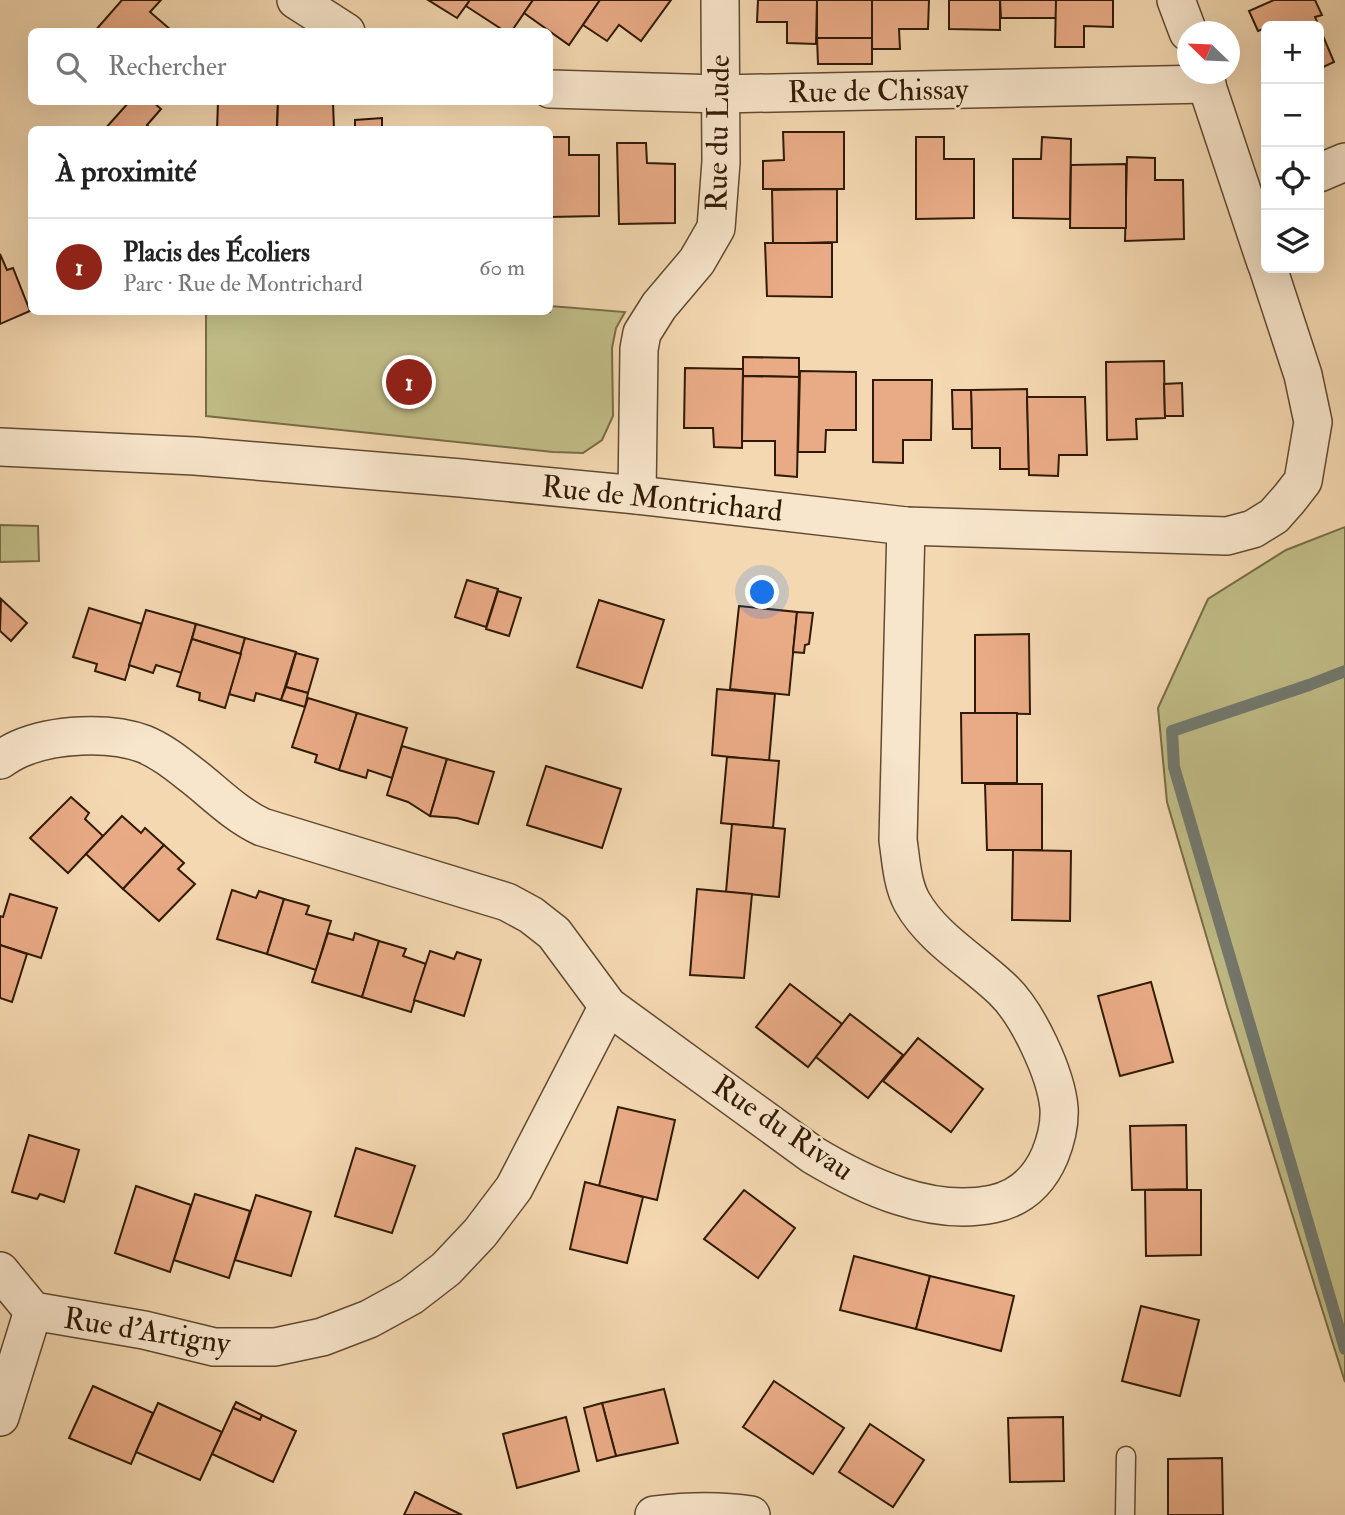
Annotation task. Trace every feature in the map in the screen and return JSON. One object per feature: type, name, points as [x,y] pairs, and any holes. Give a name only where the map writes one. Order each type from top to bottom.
[{"type":"street","points":[[296,0],[340,28]]},
{"type":"street","name":"Rue du Lude","points":[[637,495],[639,349],[642,333],[659,306],[697,261],[716,228],[721,162],[720,0]]},
{"type":"street","points":[[1175,0],[1184,21]]},
{"type":"street","name":"Rue de Chissay","points":[[553,89],[720,94],[1177,80]]},
{"type":"street","points":[[1207,84],[1259,218]]},
{"type":"street","points":[[1324,171],[1345,162]]},
{"type":"street","name":"Rue de Montrichard","points":[[0,447],[195,456],[461,478],[906,526],[1227,536],[1253,529],[1274,516],[1303,481],[1313,422],[1303,375],[1269,273]]},
{"type":"street","name":"Rue du Rivau","points":[[0,760],[19,749],[40,742],[73,737],[109,735],[144,744],[168,757],[245,819],[262,827],[507,902],[554,933],[608,1006],[813,1155],[880,1189],[944,1208],[974,1208],[1000,1203],[1018,1196],[1046,1165],[1058,1128],[1059,1107],[1054,1083],[1035,1034],[1005,992],[930,928],[911,900],[902,873],[898,840],[906,526]]},
{"type":"street","name":"Rue d'Artigny","points":[[0,1271],[33,1311],[144,1330],[214,1347],[275,1347],[323,1337],[380,1313],[411,1296],[446,1269],[480,1233],[514,1188],[608,1006]]},
{"type":"street","points":[[0,1417],[33,1311]]},
{"type":"street","points":[[654,1515],[693,1511],[751,1515]]},
{"type":"lane","points":[[1125,1515],[1126,1456]]},
{"type":"shaded area","points":[[553,306],[625,312],[616,328],[612,348],[613,416],[602,440],[583,453],[206,416],[206,315],[553,315]]},
{"type":"shaded area","points":[[0,525],[38,526],[39,561],[0,562]]},
{"type":"shaded area","points":[[1345,527],[1345,1382],[1228,1010],[1167,802],[1158,708],[1208,599],[1286,550]]},
{"type":"building","points":[[122,0],[161,0],[150,12],[169,28],[98,28]]},
{"type":"building","points":[[428,0],[470,0],[457,18]]},
{"type":"building","points":[[470,0],[533,0],[514,28],[500,28],[466,6]]},
{"type":"building","points":[[533,0],[600,0],[569,45],[553,34],[553,28],[545,28],[524,13]]},
{"type":"building","points":[[600,0],[671,0],[641,41],[619,25],[607,41],[583,25]]},
{"type":"building","points":[[758,0],[817,0],[816,44],[787,43],[787,22],[757,22]]},
{"type":"building","points":[[817,0],[872,0],[872,38],[817,38]]},
{"type":"building","points":[[872,0],[929,0],[928,29],[899,29],[900,49],[872,49]]},
{"type":"building","points":[[949,0],[1000,0],[1000,30],[949,29]]},
{"type":"building","points":[[1000,0],[1056,0],[1056,18],[1001,18]]},
{"type":"building","points":[[1056,0],[1113,0],[1113,27],[1084,26],[1084,47],[1055,47]]},
{"type":"building","points":[[1274,0],[1315,0],[1322,15],[1315,17],[1317,21],[1261,21],[1261,30],[1258,31],[1249,11]]},
{"type":"building","points":[[817,38],[872,38],[872,64],[818,64]]},
{"type":"building","points":[[1324,38],[1334,62],[1324,67]]},
{"type":"building","points":[[126,105],[156,105],[161,109],[148,126],[108,126]]},
{"type":"building","points":[[218,105],[278,105],[277,126],[217,126]]},
{"type":"building","points":[[278,105],[333,105],[334,126],[277,126]]},
{"type":"building","points":[[382,118],[382,126],[355,126],[355,120]]},
{"type":"building","points":[[783,132],[844,132],[844,189],[763,189],[763,161],[784,160]]},
{"type":"building","points":[[553,137],[569,137],[569,155],[599,155],[599,216],[553,217]]},
{"type":"building","points":[[916,137],[944,137],[944,159],[974,159],[974,218],[916,219]]},
{"type":"building","points":[[1042,137],[1071,139],[1070,219],[1013,218],[1013,159],[1041,159]]},
{"type":"building","points":[[617,143],[646,143],[647,163],[675,164],[675,223],[619,224]]},
{"type":"building","points":[[1127,157],[1155,158],[1155,180],[1183,180],[1184,239],[1125,241]]},
{"type":"building","points":[[1126,164],[1126,228],[1070,228],[1071,165]]},
{"type":"building","points":[[837,189],[837,242],[773,244],[772,190]]},
{"type":"building","points":[[765,243],[832,243],[832,297],[767,296]]},
{"type":"building","points":[[0,254],[7,270],[13,268],[28,312],[0,324]]},
{"type":"building","points":[[743,357],[799,358],[799,377],[743,376]]},
{"type":"building","points":[[1164,361],[1165,418],[1136,419],[1137,439],[1107,440],[1106,362]]},
{"type":"building","points":[[685,368],[743,369],[742,448],[714,447],[713,428],[684,428]]},
{"type":"building","points":[[800,371],[856,372],[856,430],[826,430],[825,452],[798,452]]},
{"type":"building","points":[[743,376],[799,377],[797,477],[775,475],[775,441],[742,441]]},
{"type":"building","points":[[873,380],[932,380],[931,440],[903,440],[903,463],[873,462]]},
{"type":"building","points":[[1182,383],[1183,416],[1165,416],[1164,384]]},
{"type":"building","points":[[1027,389],[1029,469],[1000,469],[1000,448],[972,448],[971,390]]},
{"type":"building","points":[[952,390],[971,390],[972,429],[953,429]]},
{"type":"building","points":[[1027,397],[1085,397],[1087,455],[1059,455],[1058,476],[1029,475]]},
{"type":"building","points":[[467,580],[498,589],[486,627],[455,617]]},
{"type":"building","points":[[498,591],[521,598],[509,636],[486,629]]},
{"type":"building","points":[[1,599],[27,623],[11,641],[0,631]]},
{"type":"building","points":[[599,600],[664,620],[642,688],[577,667]]},
{"type":"building","points":[[739,606],[797,612],[789,695],[730,689]]},
{"type":"building","points":[[89,608],[142,624],[125,680],[95,671],[97,664],[73,657]]},
{"type":"building","points":[[146,610],[196,624],[182,673],[156,665],[153,673],[129,665]]},
{"type":"building","points":[[797,612],[813,613],[809,644],[805,645],[804,653],[793,652]]},
{"type":"building","points":[[196,624],[245,638],[241,654],[192,639]]},
{"type":"building","points":[[1029,634],[1030,714],[975,713],[975,635]]},
{"type":"building","points":[[245,638],[296,652],[281,700],[256,693],[254,701],[229,694]]},
{"type":"building","points":[[192,639],[241,654],[225,708],[199,700],[200,693],[177,686]]},
{"type":"building","points":[[296,653],[318,659],[308,693],[286,687]]},
{"type":"building","points":[[286,687],[308,693],[305,707],[281,700]]},
{"type":"building","points":[[717,689],[775,694],[769,761],[712,755]]},
{"type":"building","points":[[308,698],[357,713],[339,770],[315,762],[317,755],[292,747]]},
{"type":"building","points":[[357,713],[407,728],[392,778],[368,770],[366,778],[339,770]]},
{"type":"building","points":[[961,713],[1017,713],[1017,783],[962,783]]},
{"type":"building","points":[[402,746],[447,759],[430,816],[408,802],[387,795]]},
{"type":"building","points":[[727,757],[779,761],[773,828],[721,823]]},
{"type":"building","points":[[447,759],[494,772],[478,824],[457,818],[430,816]]},
{"type":"building","points":[[546,766],[621,789],[602,848],[527,825]]},
{"type":"building","points":[[985,784],[1042,784],[1042,850],[987,850]]},
{"type":"building","points":[[71,797],[89,813],[85,819],[103,836],[68,873],[30,838]]},
{"type":"building","points":[[122,816],[141,833],[145,828],[164,845],[123,889],[86,854]]},
{"type":"building","points":[[732,824],[785,829],[779,897],[726,892]]},
{"type":"building","points":[[164,845],[184,863],[178,869],[195,884],[159,921],[123,889]]},
{"type":"building","points":[[1013,850],[1071,851],[1070,921],[1012,920]]},
{"type":"building","points":[[697,889],[752,894],[744,978],[690,975]]},
{"type":"building","points":[[232,890],[256,898],[259,891],[284,899],[267,954],[217,939]]},
{"type":"building","points":[[10,894],[57,908],[41,958],[0,945],[0,916],[3,917]]},
{"type":"building","points":[[284,899],[309,906],[306,914],[331,921],[316,970],[267,954]]},
{"type":"building","points":[[328,933],[353,940],[355,933],[379,941],[362,997],[312,982]]},
{"type":"building","points":[[379,941],[406,949],[403,956],[426,964],[411,1012],[362,997]]},
{"type":"building","points":[[0,945],[27,954],[12,1002],[0,998]]},
{"type":"building","points":[[430,951],[454,959],[457,952],[481,960],[464,1016],[414,1000]]},
{"type":"building","points":[[1151,982],[1173,1062],[1120,1076],[1098,996]]},
{"type":"building","points":[[790,984],[842,1024],[808,1067],[756,1027]]},
{"type":"building","points":[[850,1014],[903,1055],[868,1098],[816,1057]]},
{"type":"building","points":[[918,1038],[983,1089],[951,1132],[883,1081]]},
{"type":"building","points":[[618,1107],[675,1120],[657,1200],[599,1186]]},
{"type":"building","points":[[1186,1125],[1187,1189],[1132,1190],[1130,1126]]},
{"type":"building","points":[[29,1135],[79,1150],[64,1202],[40,1194],[37,1199],[12,1192]]},
{"type":"building","points":[[356,1148],[415,1166],[392,1233],[335,1216]]},
{"type":"building","points":[[585,1182],[643,1197],[627,1263],[570,1249]]},
{"type":"building","points":[[136,1186],[191,1205],[170,1272],[115,1253]]},
{"type":"building","points":[[744,1190],[795,1228],[758,1278],[704,1239]]},
{"type":"building","points":[[1145,1190],[1201,1190],[1201,1255],[1146,1256]]},
{"type":"building","points":[[195,1194],[250,1211],[229,1278],[174,1260]]},
{"type":"building","points":[[256,1195],[311,1212],[291,1276],[235,1260]]},
{"type":"building","points":[[854,1256],[930,1276],[916,1329],[840,1310]]},
{"type":"building","points":[[930,1276],[1014,1296],[1001,1351],[916,1329]]},
{"type":"building","points":[[1141,1306],[1199,1320],[1180,1396],[1122,1381]]},
{"type":"building","points":[[774,1381],[844,1428],[813,1474],[743,1427]]},
{"type":"building","points":[[93,1386],[153,1413],[131,1464],[69,1438]]},
{"type":"building","points":[[664,1389],[678,1443],[616,1456],[602,1403]]},
{"type":"building","points":[[236,1402],[262,1415],[260,1420],[233,1408]]},
{"type":"building","points":[[158,1403],[222,1432],[200,1480],[136,1452]]},
{"type":"building","points":[[602,1403],[616,1456],[597,1461],[584,1408]]},
{"type":"building","points":[[233,1408],[260,1420],[262,1415],[296,1431],[273,1482],[212,1454]]},
{"type":"building","points":[[566,1417],[579,1471],[517,1488],[503,1434]]},
{"type":"building","points":[[1063,1417],[1064,1481],[1010,1482],[1008,1418]]},
{"type":"building","points":[[870,1424],[924,1460],[893,1507],[839,1472]]},
{"type":"building","points":[[1222,1458],[1223,1515],[1168,1515],[1168,1459]]},
{"type":"building","points":[[415,1492],[462,1515],[404,1515]]},
{"type":"waterway","points":[[1345,671],[1172,731],[1174,767],[1345,1349]]},
{"type":"place","name":"Placis des Écoliers","points":[[409,382]]}]
